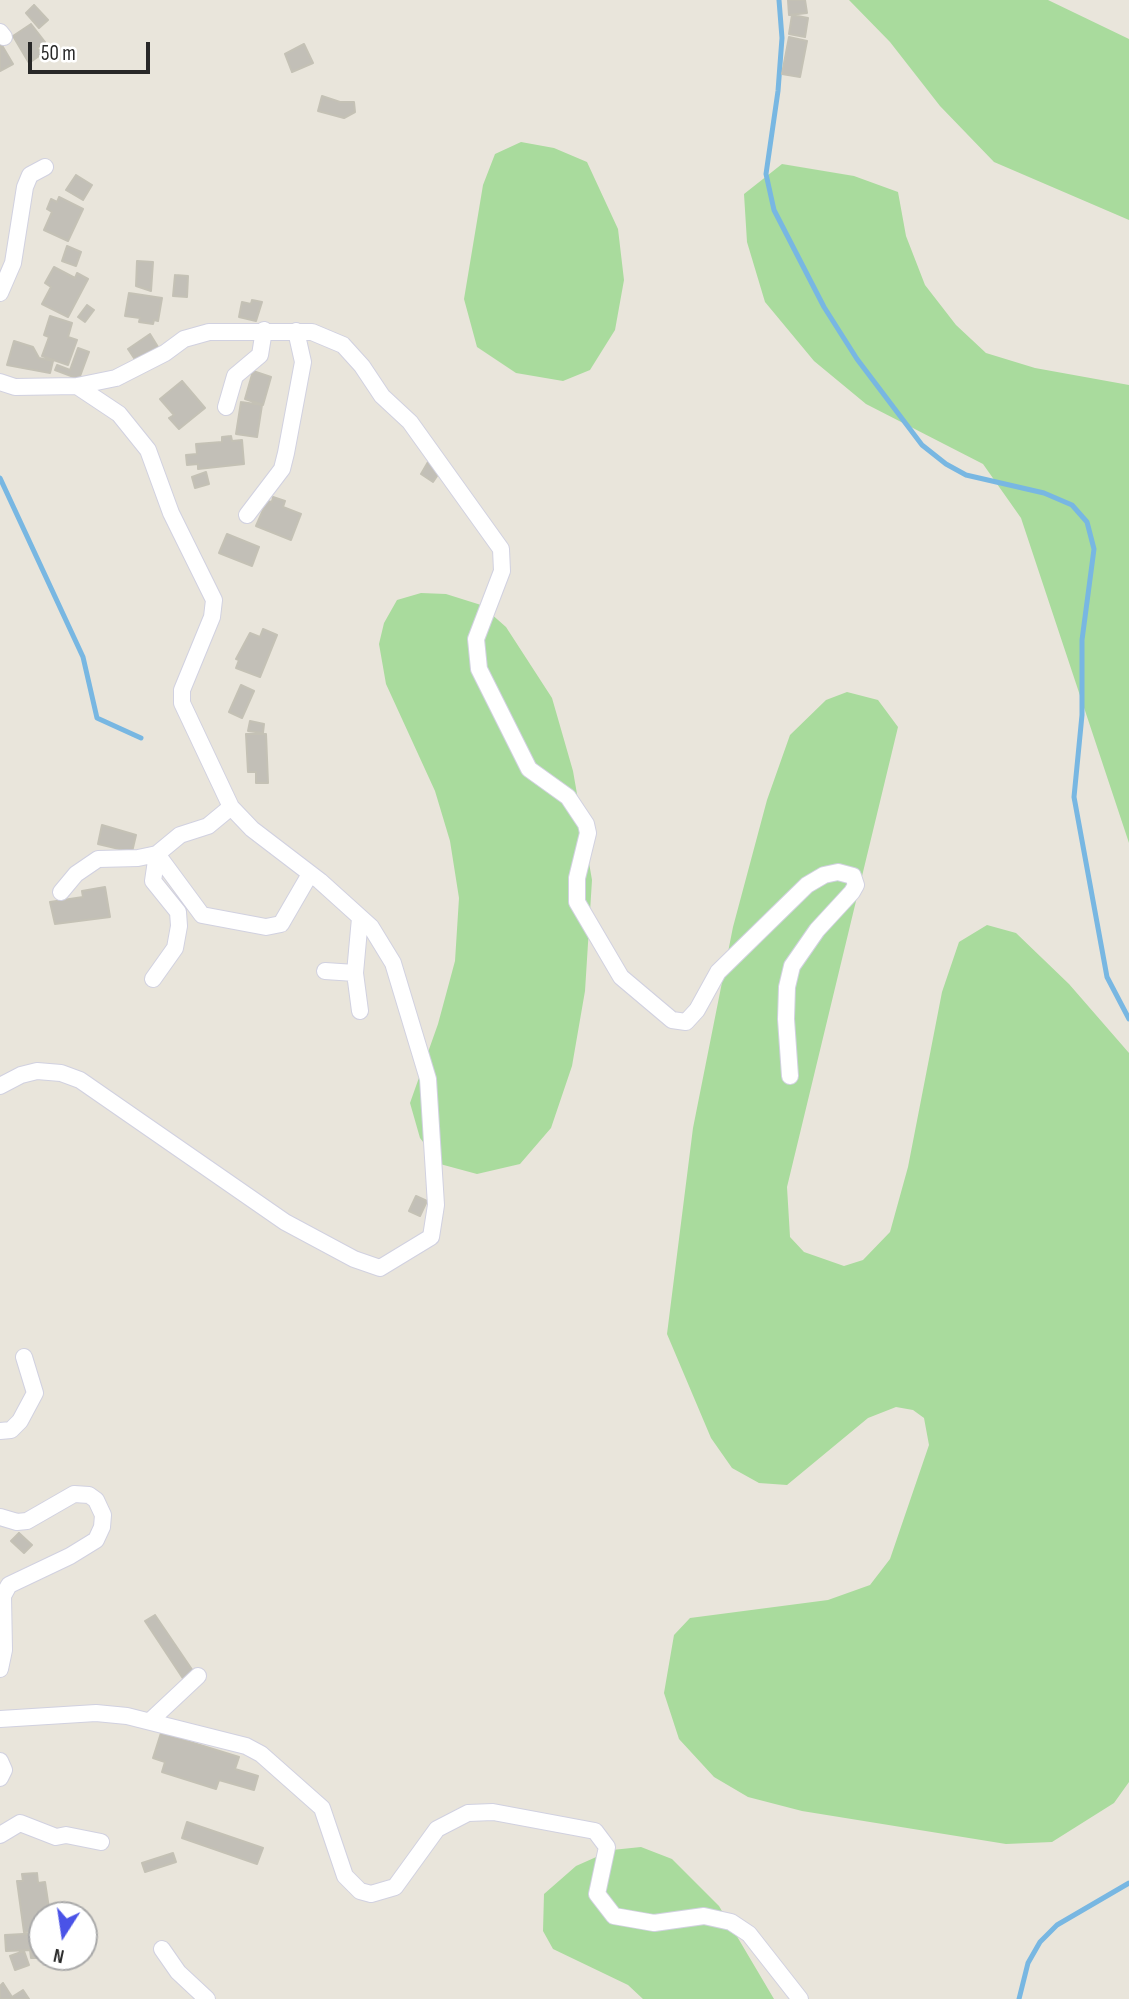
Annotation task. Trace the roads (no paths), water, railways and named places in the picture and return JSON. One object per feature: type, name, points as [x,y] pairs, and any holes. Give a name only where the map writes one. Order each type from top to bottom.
[{"type":"street","points":[[0,293],[13,263],[25,187],[30,175],[45,167]]},
{"type":"street","points":[[226,407],[235,376],[260,355],[264,330]]},
{"type":"street","points":[[247,515],[282,469],[303,362],[296,331]]},
{"type":"street","points":[[0,382],[15,387],[77,386],[133,371],[184,339],[209,332],[312,332],[343,345],[382,397],[410,422],[501,549],[502,571],[476,639],[479,669],[529,769],[568,797],[586,824],[589,833],[577,878],[577,902],[621,977],[672,1020],[686,1022],[697,1010],[718,972],[807,885],[824,874],[838,872],[853,876],[856,884],[852,892],[817,930],[792,966],[787,988],[786,1019],[790,1076]]},
{"type":"street","points":[[0,1086],[21,1074],[37,1072],[61,1073],[80,1080],[285,1222],[354,1259],[380,1268],[430,1237],[436,1205],[428,1079],[393,963],[371,928],[310,874],[252,829],[230,807],[182,703],[182,690],[212,617],[214,600],[209,584],[172,513],[148,450],[119,414],[77,386]]},
{"type":"street","points":[[61,892],[76,873],[98,859],[138,858],[156,854],[180,835],[208,826],[230,807]]},
{"type":"street","points":[[156,854],[202,915],[266,927],[281,925],[310,874]]},
{"type":"street","points":[[153,979],[175,948],[179,926],[178,912],[153,881],[156,854]]},
{"type":"street","points":[[360,918],[355,973],[360,1011]]},
{"type":"street","points":[[325,971],[355,973]]},
{"type":"street","points":[[0,1431],[11,1430],[20,1421],[35,1393],[24,1357]]},
{"type":"street","points":[[0,1517],[17,1522],[27,1521],[74,1493],[89,1495],[96,1500],[103,1514],[96,1540],[70,1556],[9,1585],[4,1596],[4,1650],[0,1669]]},
{"type":"street","points":[[150,1721],[198,1676]]},
{"type":"street","points":[[0,1719],[96,1713],[150,1721],[246,1746],[261,1754],[322,1808],[345,1876],[360,1891],[371,1894],[395,1887],[437,1829],[468,1813],[492,1812],[595,1831],[607,1847],[597,1894],[614,1916],[654,1923],[704,1916],[731,1922],[749,1934],[800,1999]]},
{"type":"street","points":[[0,1761],[4,1770],[0,1778]]},
{"type":"street","points":[[0,1835],[20,1823],[56,1837],[66,1835],[101,1842]]},
{"type":"street","points":[[162,1949],[178,1972],[207,1999]]},
{"type":"waterway","points":[[779,0],[782,38],[778,91],[766,174],[774,210],[824,307],[857,359],[922,445],[946,464],[966,475],[1044,493],[1072,505],[1087,522],[1094,549],[1082,640],[1082,715],[1074,797],[1107,977],[1129,1019]]},
{"type":"waterway","points":[[0,478],[83,657],[97,718],[141,738]]},
{"type":"waterway","points":[[1019,1999],[1028,1963],[1040,1942],[1057,1925],[1129,1883]]}]
